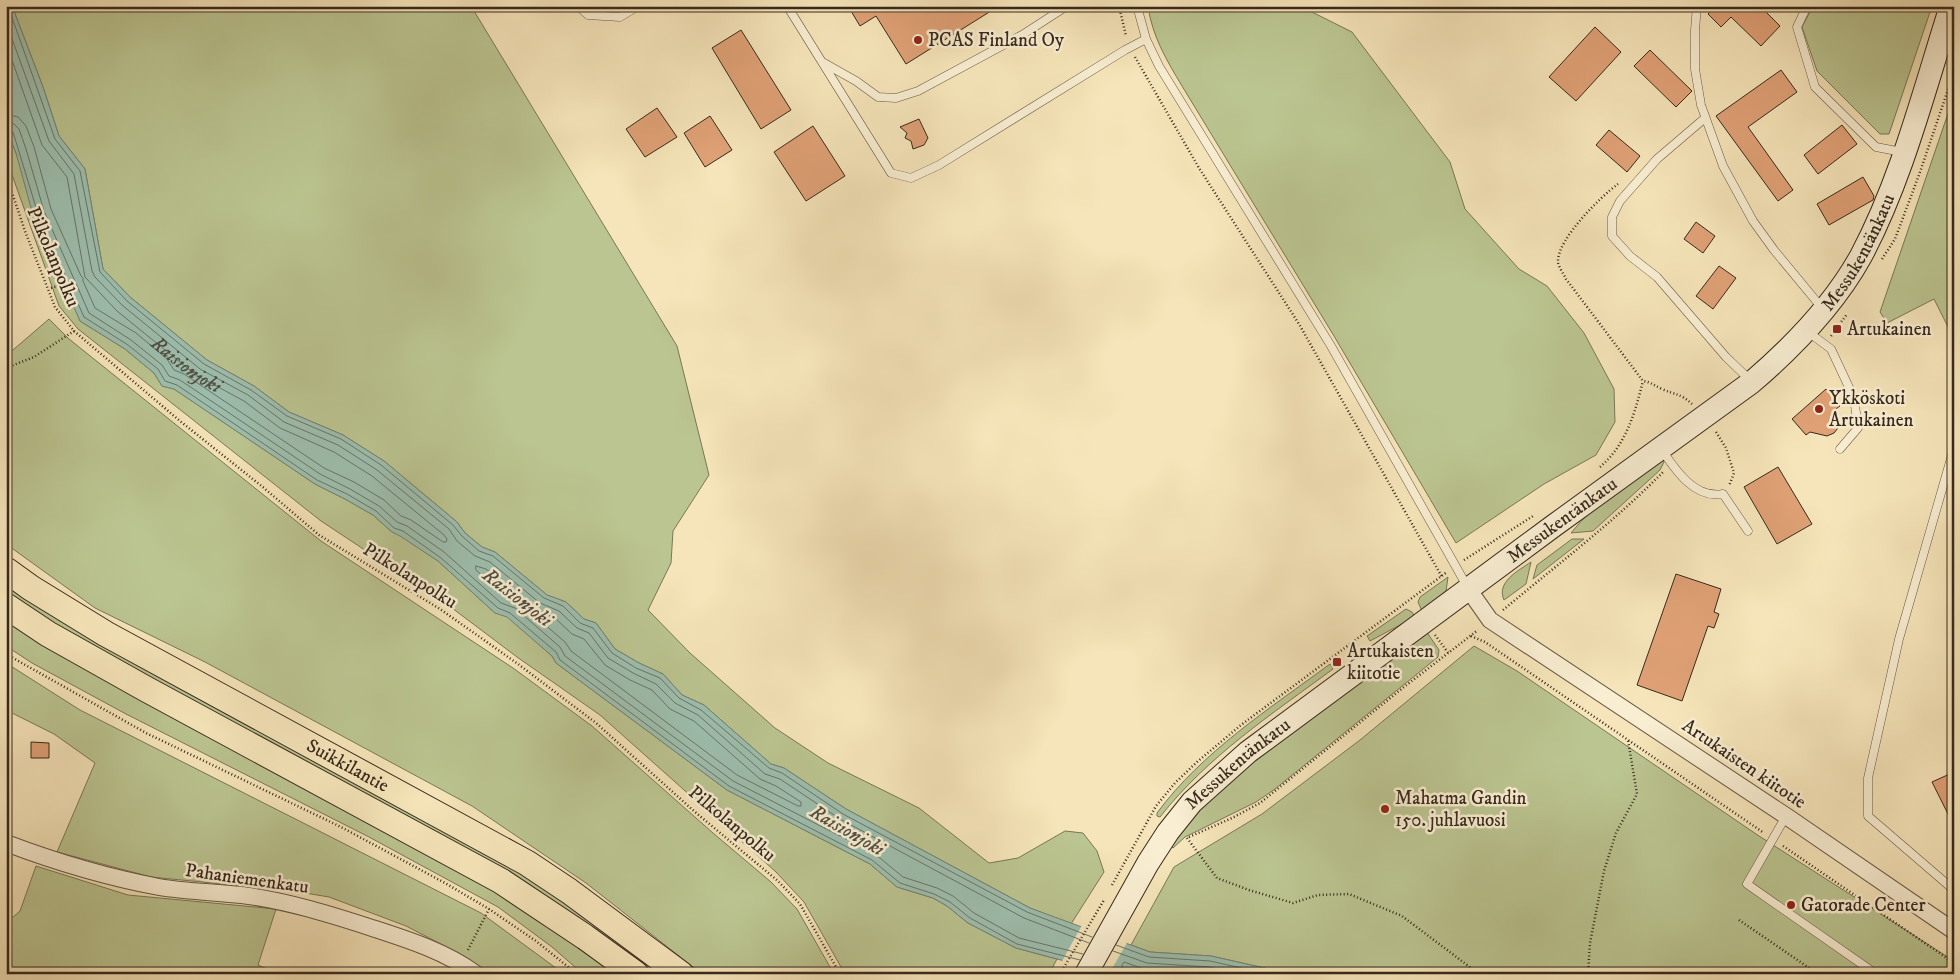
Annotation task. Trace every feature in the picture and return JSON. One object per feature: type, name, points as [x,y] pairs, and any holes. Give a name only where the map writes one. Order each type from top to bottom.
[{"type":"main road","name":"Suikkilantie","points":[[6,570],[31,588],[106,634],[527,863],[576,896],[681,974]]},
{"type":"main road","name":"Suikkilantie","points":[[6,606],[48,634],[105,667],[501,881],[585,937],[636,974]]},
{"type":"street","name":"Messukentänkatu","points":[[1086,974],[1127,900],[1168,832],[1192,802],[1214,782],[1248,752],[1752,382],[1807,331],[1824,310],[1860,257],[1891,190],[1951,6]]},
{"type":"street","name":"Artukaisten kiitotie","points":[[1469,590],[1490,620],[1786,816],[1954,931]]},
{"type":"street","name":"Pahaniemenkatu","points":[[6,843],[51,860],[130,881],[183,891],[247,896],[312,908],[409,940],[460,963],[476,974]]},
{"type":"lane","points":[[578,6],[588,15],[620,17],[638,6]]},
{"type":"lane","points":[[789,6],[789,9],[892,172],[911,178],[939,165],[1146,39]]},
{"type":"lane","points":[[822,62],[856,81],[878,97],[896,98],[918,90],[1022,35],[1067,6]]},
{"type":"lane","points":[[1137,6],[1146,39],[1158,66],[1331,346],[1469,590]]},
{"type":"lane","points":[[1697,6],[1694,30],[1695,69],[1701,105],[1723,166],[1753,221],[1774,250],[1824,310]]},
{"type":"lane","points":[[1806,6],[1797,27],[1815,87],[1876,147],[1904,152]]},
{"type":"lane","points":[[1705,118],[1657,159],[1620,201],[1612,217],[1612,236],[1630,256],[1657,277],[1726,357],[1752,382]]},
{"type":"lane","points":[[1807,331],[1831,349],[1854,398],[1858,428],[1840,448]]},
{"type":"lane","points":[[1661,448],[1672,464],[1692,486],[1704,493],[1723,494],[1748,530]]},
{"type":"lane","points":[[1954,448],[1899,639],[1868,778],[1868,816],[1954,890]]},
{"type":"lane","points":[[1786,816],[1747,884],[1876,974]]},
{"type":"path","points":[[1119,6],[1130,47],[1142,72],[1199,168],[1299,324],[1442,577]]},
{"type":"path","name":"Pilkolanpolku","points":[[6,174],[25,232],[55,307],[74,331],[180,421],[320,535],[440,609],[518,664],[596,723],[695,812],[778,881],[800,904],[840,974]]},
{"type":"path","points":[[1622,182],[1596,204],[1579,222],[1560,248],[1558,263],[1566,279],[1643,381],[1651,382],[1661,389],[1682,395],[1692,405]]},
{"type":"path","points":[[51,288],[62,285],[54,258]]},
{"type":"path","points":[[6,368],[34,357],[74,331]]},
{"type":"path","points":[[1593,473],[1607,461],[1621,444],[1634,412],[1643,381]]},
{"type":"path","points":[[1716,432],[1726,448],[1734,474],[1723,494]]},
{"type":"path","points":[[1456,566],[1536,514]]},
{"type":"path","points":[[1470,636],[1485,642],[1954,963]]},
{"type":"path","points":[[6,654],[146,733],[341,827],[489,909],[536,941],[577,974]]},
{"type":"path","points":[[1332,657],[1337,662]]},
{"type":"path","points":[[1588,974],[1590,943],[1604,871],[1616,833],[1638,794],[1628,740]]},
{"type":"path","points":[[1187,838],[1216,878],[1293,903],[1318,895],[1349,894],[1402,916],[1479,974]]},
{"type":"path","points":[[1060,974],[1105,899]]},
{"type":"path","points":[[460,963],[489,909]]},
{"type":"path","points":[[1739,920],[1818,974]]},
{"type":"green space","points":[[12,6],[471,6],[677,346],[709,475],[673,531],[671,563],[648,610],[690,653],[775,728],[828,763],[919,808],[989,863],[1018,858],[1065,831],[1083,833],[1097,851],[1104,872],[1071,924],[1030,908],[846,809],[784,768],[771,764],[704,705],[682,695],[663,674],[615,649],[596,623],[584,619],[566,602],[547,595],[495,552],[482,547],[465,533],[457,522],[384,461],[343,435],[289,412],[254,386],[207,360],[130,297],[103,269],[85,169],[59,136],[43,87]]},
{"type":"green space","points":[[1148,6],[1300,6],[1352,32],[1450,162],[1465,209],[1519,269],[1547,286],[1584,333],[1614,389],[1615,422],[1596,455],[1544,484],[1456,543],[1334,336],[1171,67],[1153,28]]},
{"type":"green space","points":[[1813,6],[1932,6],[1889,134],[1880,134],[1817,71],[1802,27]]},
{"type":"green space","points":[[1954,96],[1954,156],[1950,158],[1954,165],[1954,339],[1934,299],[1887,323],[1880,312]]},
{"type":"green space","points":[[6,127],[80,321],[125,349],[154,373],[162,386],[174,389],[315,484],[373,515],[392,532],[400,535],[438,561],[495,613],[507,616],[552,656],[556,663],[727,790],[870,864],[897,887],[933,898],[947,906],[968,923],[1016,948],[1057,959],[1049,974],[1026,972],[1014,974],[845,974],[804,902],[776,872],[600,715],[517,657],[448,605],[321,521],[78,329],[59,306],[6,158]]},
{"type":"green space","points":[[49,319],[69,339],[321,541],[513,668],[592,726],[771,882],[797,909],[834,974],[702,974],[586,883],[472,806],[205,662],[95,608],[6,544],[6,356]]},
{"type":"green space","points":[[1663,460],[1664,462],[1660,470],[1593,531],[1571,533],[1602,502]]},
{"type":"green space","points":[[1572,539],[1584,539],[1533,579],[1537,565]]},
{"type":"green space","points":[[1531,562],[1526,584],[1504,600],[1502,594],[1506,582]]},
{"type":"green space","points":[[1448,577],[1446,591],[1422,611],[1418,602],[1420,597]]},
{"type":"green space","points":[[6,583],[515,868],[667,974],[650,974],[639,965],[90,647],[6,594]]},
{"type":"green space","points":[[1406,609],[1412,612],[1415,617],[1370,641],[1367,636]]},
{"type":"green space","points":[[6,618],[508,897],[617,974],[583,974],[552,947],[498,907],[369,837],[126,714],[32,663],[6,646]]},
{"type":"green space","points":[[1426,631],[1439,650],[1438,657],[1275,789],[1256,802],[1185,837],[1173,848],[1170,846],[1202,806],[1244,766]]},
{"type":"green space","points":[[1474,646],[1517,671],[1759,836],[1954,961],[1954,974],[1291,974],[1211,956],[1150,952],[1131,945],[1174,867],[1262,814],[1360,740]]},
{"type":"green space","points":[[6,663],[80,710],[481,913],[564,974],[485,974],[462,955],[406,926],[329,897],[293,891],[151,877],[57,852],[95,763],[54,734],[6,710]]},
{"type":"green space","points":[[1330,664],[1333,669],[1220,755],[1199,774],[1160,817],[1157,816],[1157,813],[1175,791],[1215,751],[1260,715]]},
{"type":"green space","points":[[36,866],[128,895],[276,909],[258,965],[278,974],[6,974],[6,923],[20,911]]},
{"type":"water","name":"Raisionjoki","points":[[6,6],[12,6],[43,87],[59,136],[85,169],[103,269],[130,297],[207,360],[254,386],[289,412],[343,435],[384,461],[457,522],[465,533],[482,547],[495,552],[547,595],[566,602],[584,619],[596,623],[615,649],[663,674],[682,695],[704,705],[771,764],[784,768],[846,809],[1030,908],[1150,952],[1211,956],[1291,974],[1113,974],[1016,948],[968,923],[947,906],[933,898],[897,887],[870,864],[727,790],[556,663],[552,656],[507,617],[495,613],[438,561],[392,532],[373,515],[315,484],[174,389],[162,386],[154,373],[125,349],[80,321],[33,215],[16,153],[6,127]]},
{"type":"pier","points":[[1082,925],[1128,941],[1109,974],[1061,963]]},
{"type":"building","name":"PCAS Finland Oy","points":[[848,6],[999,6],[906,64],[876,16],[860,26]]},
{"type":"building","points":[[1716,6],[1760,6],[1780,26],[1761,46],[1731,17],[1721,27],[1708,14]]},
{"type":"building","points":[[1595,27],[1621,52],[1576,101],[1549,77]]},
{"type":"building","points":[[741,30],[791,110],[761,129],[712,48]]},
{"type":"building","points":[[1650,50],[1692,91],[1676,107],[1634,66]]},
{"type":"building","points":[[1781,70],[1797,92],[1748,127],[1793,190],[1778,201],[1716,116]]},
{"type":"building","points":[[657,108],[677,137],[645,157],[626,129]]},
{"type":"building","points":[[710,116],[732,150],[705,167],[684,133]]},
{"type":"building","points":[[919,119],[928,138],[924,145],[913,149],[911,141],[905,138],[907,133],[900,127]]},
{"type":"building","points":[[1842,125],[1857,144],[1818,174],[1804,155]]},
{"type":"building","points":[[813,126],[845,176],[806,201],[774,152]]},
{"type":"building","points":[[1609,130],[1640,156],[1627,172],[1596,145]]},
{"type":"building","points":[[1863,177],[1874,196],[1873,200],[1829,225],[1817,204]]},
{"type":"building","points":[[1696,222],[1715,236],[1703,253],[1684,239]]},
{"type":"building","points":[[1719,266],[1736,278],[1713,309],[1696,296]]},
{"type":"building","name":"Ykköskoti Artukainen","points":[[1826,389],[1840,406],[1833,411],[1838,421],[1838,428],[1834,433],[1827,436],[1810,432],[1806,435],[1792,419]]},
{"type":"building","points":[[1778,467],[1812,524],[1777,544],[1744,487]]},
{"type":"building","points":[[1676,574],[1721,589],[1714,612],[1719,614],[1714,628],[1708,626],[1682,701],[1637,685]]},
{"type":"building","points":[[31,742],[49,743],[49,758],[31,758]]},
{"type":"building","points":[[1954,772],[1954,826],[1932,782]]},
{"type":"place","name":"PCAS Finland Oy","points":[[918,40]]},
{"type":"place","name":"Artukainen","points":[[1837,329]]},
{"type":"place","name":"Ykköskoti Artukainen","points":[[1819,409]]},
{"type":"place","name":"Artukaisten kiitotie","points":[[1337,662]]},
{"type":"place","name":"Mahatma Gandin 150. juhlavuosi","points":[[1385,809]]},
{"type":"place","name":"Gatorade Center","points":[[1791,905]]}]
